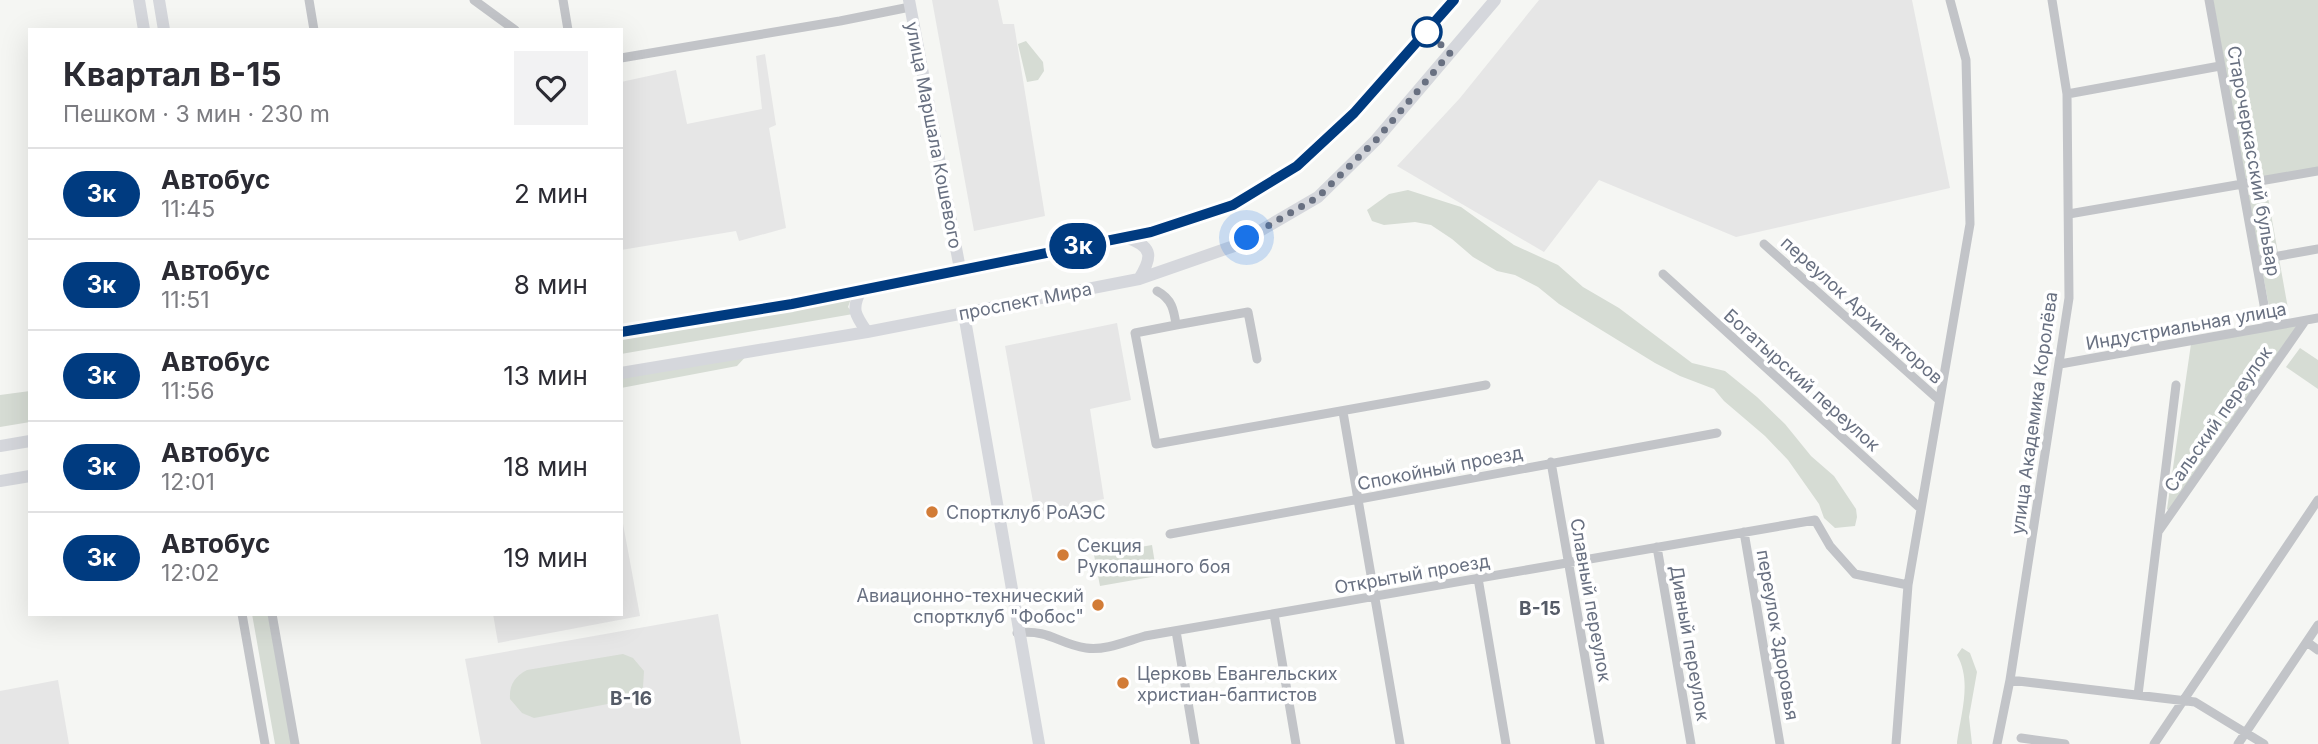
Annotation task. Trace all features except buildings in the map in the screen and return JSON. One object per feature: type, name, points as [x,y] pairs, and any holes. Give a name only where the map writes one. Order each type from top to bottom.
[{"type":"main road","points":[[139,0],[144,28]]},
{"type":"main road","points":[[159,0],[164,28]]},
{"type":"main road","points":[[623,332],[792,304],[1151,232],[1233,205],[1297,166],[1354,113],[1454,0]]},
{"type":"main road","name":"проспект Мира","points":[[623,373],[867,332],[1139,279],[1234,246],[1318,197],[1376,140],[1495,0]]},
{"type":"main road","name":"улица Маршала Кошевого","points":[[911,2],[962,269]]},
{"type":"main road","points":[[1126,237],[1142,243],[1149,254],[1148,264],[1139,279]]},
{"type":"main road","points":[[862,290],[856,301],[856,315],[867,332]]},
{"type":"main road","points":[[963,314],[1037,744]]},
{"type":"main road","points":[[0,446],[28,441]]},
{"type":"main road","points":[[0,481],[28,476]]},
{"type":"street","points":[[309,0],[314,28]]},
{"type":"street","points":[[474,0],[512,28]]},
{"type":"street","points":[[563,0],[568,28]]},
{"type":"street","points":[[1896,744],[1908,585],[1970,224],[1966,60],[1950,0]]},
{"type":"street","name":"улица Академика Королёва","points":[[1997,744],[2010,680],[2069,298],[2067,94],[2052,0]]},
{"type":"street","name":"Старочеркасский бульвар","points":[[2209,0],[2268,327]]},
{"type":"street","points":[[623,58],[840,21],[911,2]]},
{"type":"street","points":[[2067,94],[2220,66]]},
{"type":"street","points":[[2069,214],[2318,172]]},
{"type":"street","name":"переулок Архитекторов","points":[[1764,244],[1939,400]]},
{"type":"street","points":[[2256,260],[2318,248]]},
{"type":"street","name":"Богатырский переулок","points":[[1664,274],[1920,508]]},
{"type":"street","points":[[1157,291],[1165,295],[1173,306],[1176,325]]},
{"type":"street","points":[[1257,359],[1248,312],[1135,334],[1156,444],[1486,384]]},
{"type":"street","name":"Индустриальная улица","points":[[2060,364],[2318,318]]},
{"type":"street","name":"Сальский переулок","points":[[2157,535],[2305,321]]},
{"type":"street","name":"Сальский переулок","points":[[2138,695],[2176,386]]},
{"type":"street","points":[[1343,412],[1400,744]]},
{"type":"street","name":"Спокойный проезд","points":[[1170,534],[1717,433]]},
{"type":"street","name":"Славный переулок","points":[[1551,462],[1600,744]]},
{"type":"street","points":[[2154,744],[2318,500]]},
{"type":"street","name":"Открытый проезд","points":[[1018,633],[1048,634],[1088,649],[1101,648],[1176,631],[1815,520],[1830,546],[1855,574],[1908,585]]},
{"type":"street","name":"переулок Здоровья","points":[[1744,532],[1780,744]]},
{"type":"street","name":"Дивный переулок","points":[[1657,547],[1691,744]]},
{"type":"street","points":[[1478,578],[1506,744]]},
{"type":"street","points":[[1274,614],[1296,744]]},
{"type":"street","points":[[242,616],[265,744]]},
{"type":"street","points":[[272,616],[295,744]]},
{"type":"street","points":[[2238,744],[2318,625]]},
{"type":"street","points":[[1176,631],[1195,744]]},
{"type":"street","points":[[2307,642],[2318,650]]},
{"type":"street","points":[[2010,680],[2195,702],[2264,744]]},
{"type":"street","points":[[2021,738],[2065,744]]},
{"type":"shaded area","points":[[932,0],[998,0],[1003,24],[1014,24],[1045,216],[974,231]]},
{"type":"shaded area","points":[[1539,0],[1912,0],[1950,188],[1736,237],[1599,180],[1544,252],[1397,166],[1460,98]]},
{"type":"shaded area","points":[[2213,0],[2318,0],[2318,168],[2245,181]]},
{"type":"shaded area","points":[[1026,41],[1043,62],[1044,71],[1038,80],[1027,82],[1018,44]]},
{"type":"shaded area","points":[[765,54],[776,125],[769,128],[786,228],[739,241],[736,231],[623,250],[623,82],[676,70],[687,124],[762,109],[756,56]]},
{"type":"shaded area","points":[[1408,190],[1461,207],[1514,245],[1558,265],[1583,287],[1619,308],[1692,363],[1725,371],[1757,397],[1785,424],[1811,456],[1834,476],[1856,509],[1855,526],[1835,528],[1824,518],[1819,504],[1788,460],[1714,389],[1655,363],[1559,304],[1538,287],[1515,275],[1497,271],[1473,257],[1431,225],[1415,222],[1384,225],[1372,221],[1367,210],[1389,194]]},
{"type":"shaded area","points":[[2267,192],[2289,314],[2271,317],[2248,195]]},
{"type":"shaded area","points":[[852,296],[848,307],[853,314],[623,354],[623,338]]},
{"type":"shaded area","points":[[1117,323],[1131,400],[1090,409],[1104,499],[1035,513],[1005,346]]},
{"type":"shaded area","points":[[2295,325],[2296,329],[2170,512],[2167,509],[2191,344]]},
{"type":"shaded area","points":[[2300,348],[2318,360],[2318,389],[2286,367]]},
{"type":"shaded area","points":[[750,352],[737,366],[623,388],[623,374]]},
{"type":"shaded area","points":[[28,391],[28,422],[0,427],[0,395]]},
{"type":"shaded area","points":[[623,524],[640,616],[498,643],[493,616],[623,616]]},
{"type":"shaded area","points":[[1152,545],[1157,576],[1100,586],[1094,555]]},
{"type":"shaded area","points":[[718,614],[741,744],[481,744],[465,659]]},
{"type":"shaded area","points":[[252,616],[268,616],[292,744],[275,744]]},
{"type":"shaded area","points":[[1962,648],[1970,653],[1977,672],[1969,717],[1972,744],[1957,744],[1965,686],[1957,655]]},
{"type":"shaded area","points":[[623,654],[633,658],[644,671],[643,687],[634,699],[534,718],[522,713],[510,699],[514,681],[527,670]]},
{"type":"shaded area","points":[[58,680],[69,744],[0,744],[0,691]]},
{"type":"bus line","name":"3к","points":[[623,332],[792,304],[1151,232],[1233,205],[1297,166],[1354,113],[1454,0]]},
{"type":"place","name":"Спортклуб РоАЭС","points":[[932,512]]},
{"type":"place","name":"Секция Рукопашного боя","points":[[1063,555]]},
{"type":"place","name":"Авиационно-технический спортклуб \"Фобос\"","points":[[1098,605]]},
{"type":"place","name":"Церковь Евангельских христиан-баптистов","points":[[1123,683]]},
{"type":"district","name":"В-15","points":[[1540,608]]},
{"type":"district","name":"В-16","points":[[631,698]]},
{"type":"route","points":[[1247,238],[1318,197],[1376,140],[1450,53],[1427,32]]}]
